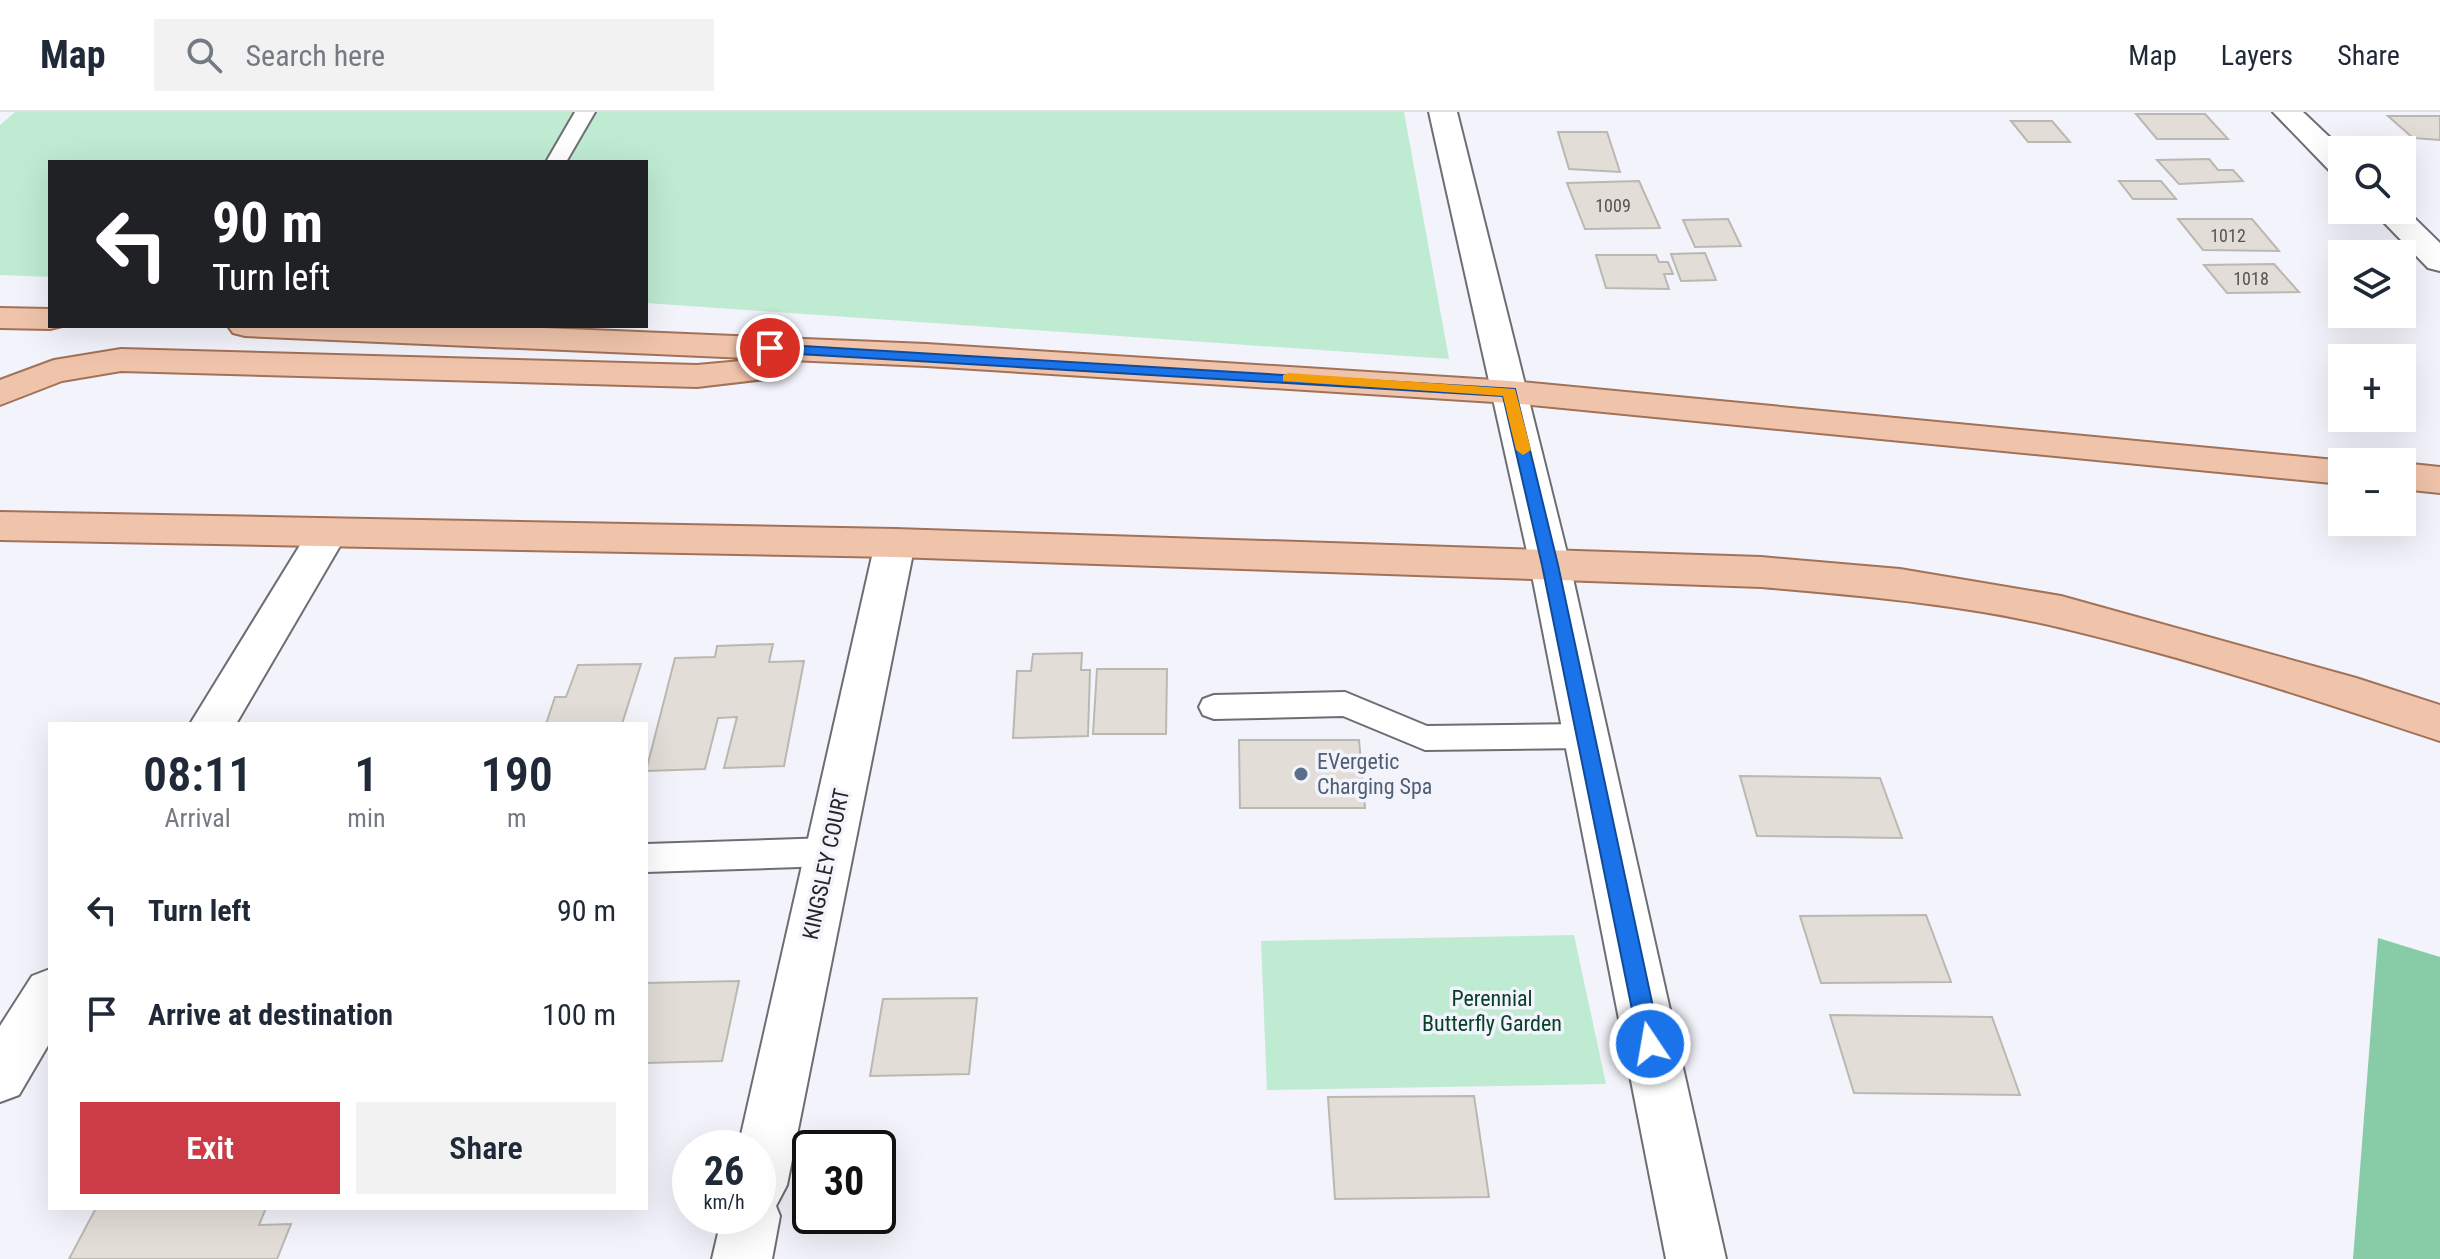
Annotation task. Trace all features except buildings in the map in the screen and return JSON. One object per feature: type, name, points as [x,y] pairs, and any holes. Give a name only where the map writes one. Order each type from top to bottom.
[{"type":"main road","points":[[0,318],[48,319]]},
{"type":"main road","points":[[353,328],[461,330],[926,355],[1510,392],[2328,470]]},
{"type":"main road","points":[[0,393],[54,371],[121,360],[697,376],[926,355]]},
{"type":"main road","points":[[2416,477],[2440,480]]},
{"type":"main road","points":[[0,526],[895,543],[1761,572],[1900,584],[2061,612],[2356,695],[2440,723]]},
{"type":"street","points":[[1443,112],[1550,565],[1696,1259]]},
{"type":"street","points":[[2287,112],[2328,152]]},
{"type":"street","points":[[2402,224],[2440,261]]},
{"type":"street","points":[[214,722],[327,534]]},
{"type":"street","name":"KINGSLEY COURT","points":[[770,1130],[895,543]]},
{"type":"street","points":[[0,1076],[48,996]]},
{"type":"street","points":[[742,1259],[747,1234]]},
{"type":"lane","points":[[557,160],[585,112]]},
{"type":"lane","points":[[1214,707],[1345,704],[1425,738],[1585,736]]},
{"type":"lane","points":[[648,858],[829,852]]},
{"type":"green space","points":[[15,112],[1404,112],[1449,359],[648,303],[648,160],[48,160],[48,277],[0,275],[0,125]]},
{"type":"green space","name":"Perennial Butterfly Garden","points":[[1574,935],[1606,1084],[1267,1090],[1261,941]]},
{"type":"green space","points":[[2378,938],[2440,957],[2440,1259],[2353,1259]]},
{"type":"slow traffic","points":[[1289,378],[1510,392],[1523,450]]},
{"type":"place","name":"EVergetic Charging Spa","points":[[1301,774]]},
{"type":"route","points":[[770,348],[1510,392],[1550,565],[1650,1044]]}]
